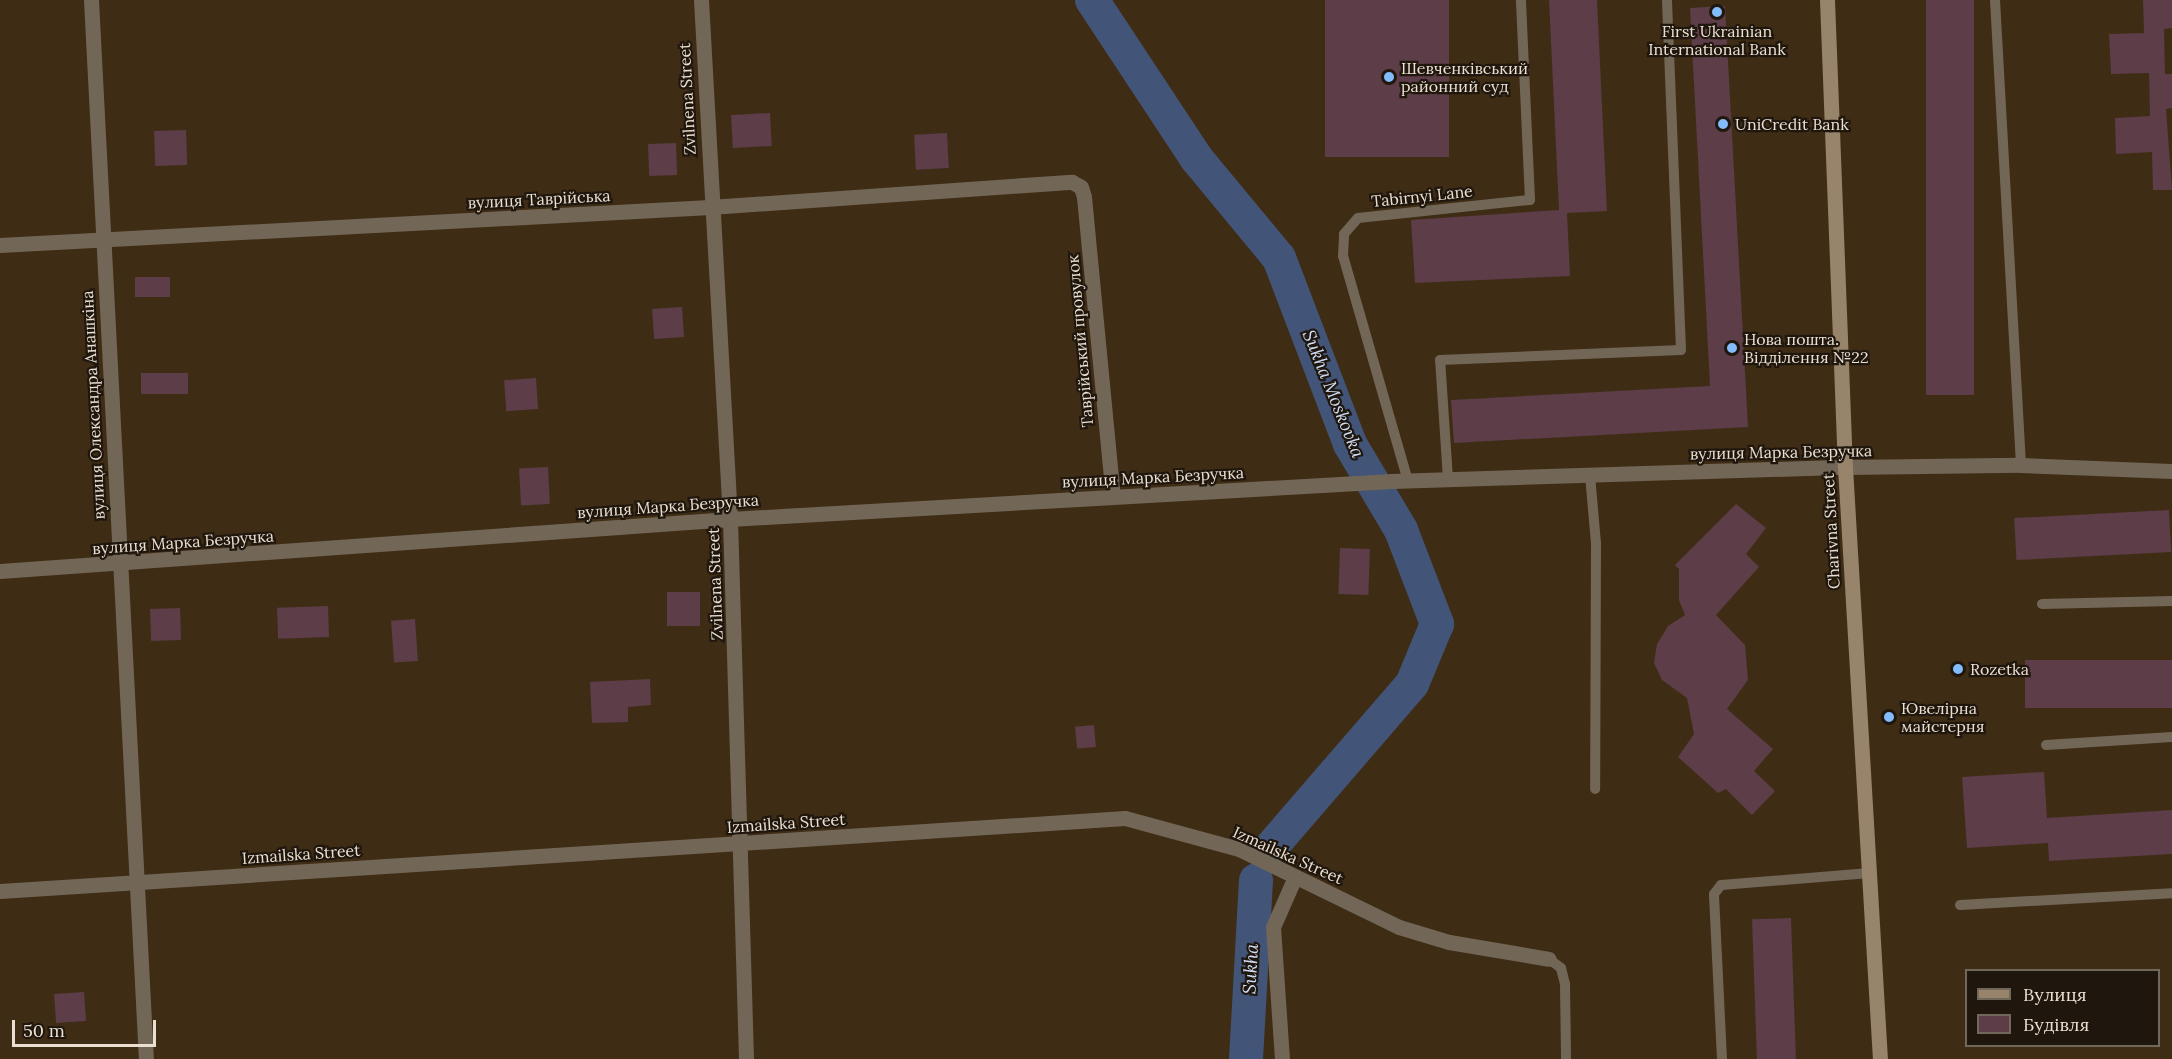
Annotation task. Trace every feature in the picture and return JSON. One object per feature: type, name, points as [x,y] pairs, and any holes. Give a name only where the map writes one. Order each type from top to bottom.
[{"type":"street","name":"вулиця Олександра Анашкіна","points":[[91,0],[118,565],[139,882],[146,1059]]},
{"type":"street","name":"Zvilnena Street","points":[[701,0],[710,207],[730,519],[742,844],[746,1059]]},
{"type":"street","name":"Charivna Street","points":[[1827,0],[1845,467],[1880,1059]]},
{"type":"street","name":"вулиця Таврійська","points":[[0,245],[103,242],[710,207],[1068,182],[1078,185]]},
{"type":"street","name":"Таврійський провулок","points":[[1078,185],[1084,197],[1113,497]]},
{"type":"street","name":"вулиця Марка Безручка","points":[[0,571],[118,565],[730,519],[1339,486],[1392,481],[1845,467],[2021,465],[2172,471]]},
{"type":"street","name":"Izmailska Street","points":[[0,891],[1125,819],[1239,849],[1399,927],[1449,942],[1549,959]]},
{"type":"street","points":[[1282,1059],[1273,927],[1295,877]]},
{"type":"lane","name":"Tabirnyi Lane","points":[[1408,481],[1343,256],[1344,234],[1358,218],[1530,200],[1521,0]]},
{"type":"lane","points":[[1448,479],[1440,360],[1681,350],[1667,0]]},
{"type":"lane","points":[[1995,0],[2021,465]]},
{"type":"lane","points":[[1590,475],[1596,543],[1595,789]]},
{"type":"lane","points":[[2042,604],[2172,601]]},
{"type":"lane","points":[[2046,745],[2172,737]]},
{"type":"lane","points":[[1722,1059],[1714,894],[1721,885],[1870,873]]},
{"type":"lane","points":[[1960,905],[2172,893]]},
{"type":"lane","points":[[1549,959],[1562,968],[1565,984],[1566,1059]]},
{"type":"building","name":"Шевченківський районний суд","points":[[1325,0],[1449,0],[1449,157],[1325,157]]},
{"type":"building","points":[[1549,0],[1597,0],[1607,211],[1567,213],[1570,276],[1415,283],[1411,220],[1559,210]]},
{"type":"building","points":[[1926,0],[1974,0],[1974,395],[1926,395]]},
{"type":"building","points":[[2143,0],[2172,0],[2172,28],[2164,29],[2165,74],[2172,74],[2172,108],[2166,109],[2172,190],[2153,190],[2152,152],[2116,154],[2115,118],[2150,116],[2149,73],[2111,74],[2109,34],[2144,33]]},
{"type":"building","points":[[1725,6],[1748,427],[1454,443],[1451,400],[1710,386],[1690,8]]},
{"type":"building","points":[[770,113],[772,146],[733,148],[731,115]]},
{"type":"building","points":[[186,130],[187,165],[155,166],[154,131]]},
{"type":"building","points":[[947,133],[949,168],[916,170],[914,135]]},
{"type":"building","points":[[676,143],[677,175],[649,176],[648,144]]},
{"type":"building","points":[[135,277],[170,277],[170,297],[135,297]]},
{"type":"building","points":[[682,307],[684,337],[654,339],[652,309]]},
{"type":"building","points":[[141,373],[188,373],[188,394],[141,394]]},
{"type":"building","points":[[536,378],[538,409],[506,411],[504,380]]},
{"type":"building","points":[[548,467],[550,504],[521,505],[519,469]]},
{"type":"building","points":[[1736,504],[1766,528],[1746,554],[1759,567],[1716,615],[1745,645],[1748,680],[1727,709],[1773,749],[1754,771],[1775,791],[1752,815],[1726,789],[1718,793],[1678,757],[1694,734],[1687,698],[1662,680],[1654,663],[1657,644],[1668,626],[1685,615],[1679,600],[1679,569],[1675,565]]},
{"type":"building","points":[[2169,510],[2171,552],[2016,560],[2014,518]]},
{"type":"building","points":[[1340,548],[1370,549],[1368,595],[1338,594]]},
{"type":"building","points":[[667,592],[700,592],[700,626],[667,626]]},
{"type":"building","points":[[328,606],[329,637],[278,639],[277,608]]},
{"type":"building","points":[[180,608],[181,640],[151,641],[150,609]]},
{"type":"building","points":[[415,619],[418,661],[394,663],[391,621]]},
{"type":"building","points":[[2025,660],[2172,660],[2172,708],[2025,708]]},
{"type":"building","points":[[650,679],[651,705],[628,707],[628,722],[592,723],[590,682]]},
{"type":"building","points":[[1094,725],[1096,747],[1077,749],[1075,727]]},
{"type":"building","points":[[2044,772],[2047,818],[2172,810],[2172,854],[2049,861],[2048,843],[1967,848],[1962,777]]},
{"type":"building","points":[[1791,918],[1796,1059],[1757,1059],[1752,919]]},
{"type":"building","points":[[84,992],[86,1021],[56,1023],[54,994]]},
{"type":"waterway","name":"Sukha Moskovka","points":[[1092,0],[1197,159],[1279,258],[1350,444],[1401,530],[1437,624],[1412,684],[1268,851]]},
{"type":"waterway","name":"Sukha","points":[[1246,1059],[1256,880]]},
{"type":"place","name":"First Ukrainian International Bank","points":[[1717,12]]},
{"type":"place","name":"Шевченківський районний суд","points":[[1389,77]]},
{"type":"place","name":"UniCredit Bank","points":[[1723,124]]},
{"type":"place","name":"Нова пошта. Відділення №22","points":[[1732,348]]},
{"type":"place","name":"Rozetka","points":[[1958,669]]},
{"type":"place","name":"Ювелірна майстерня","points":[[1889,717]]}]
